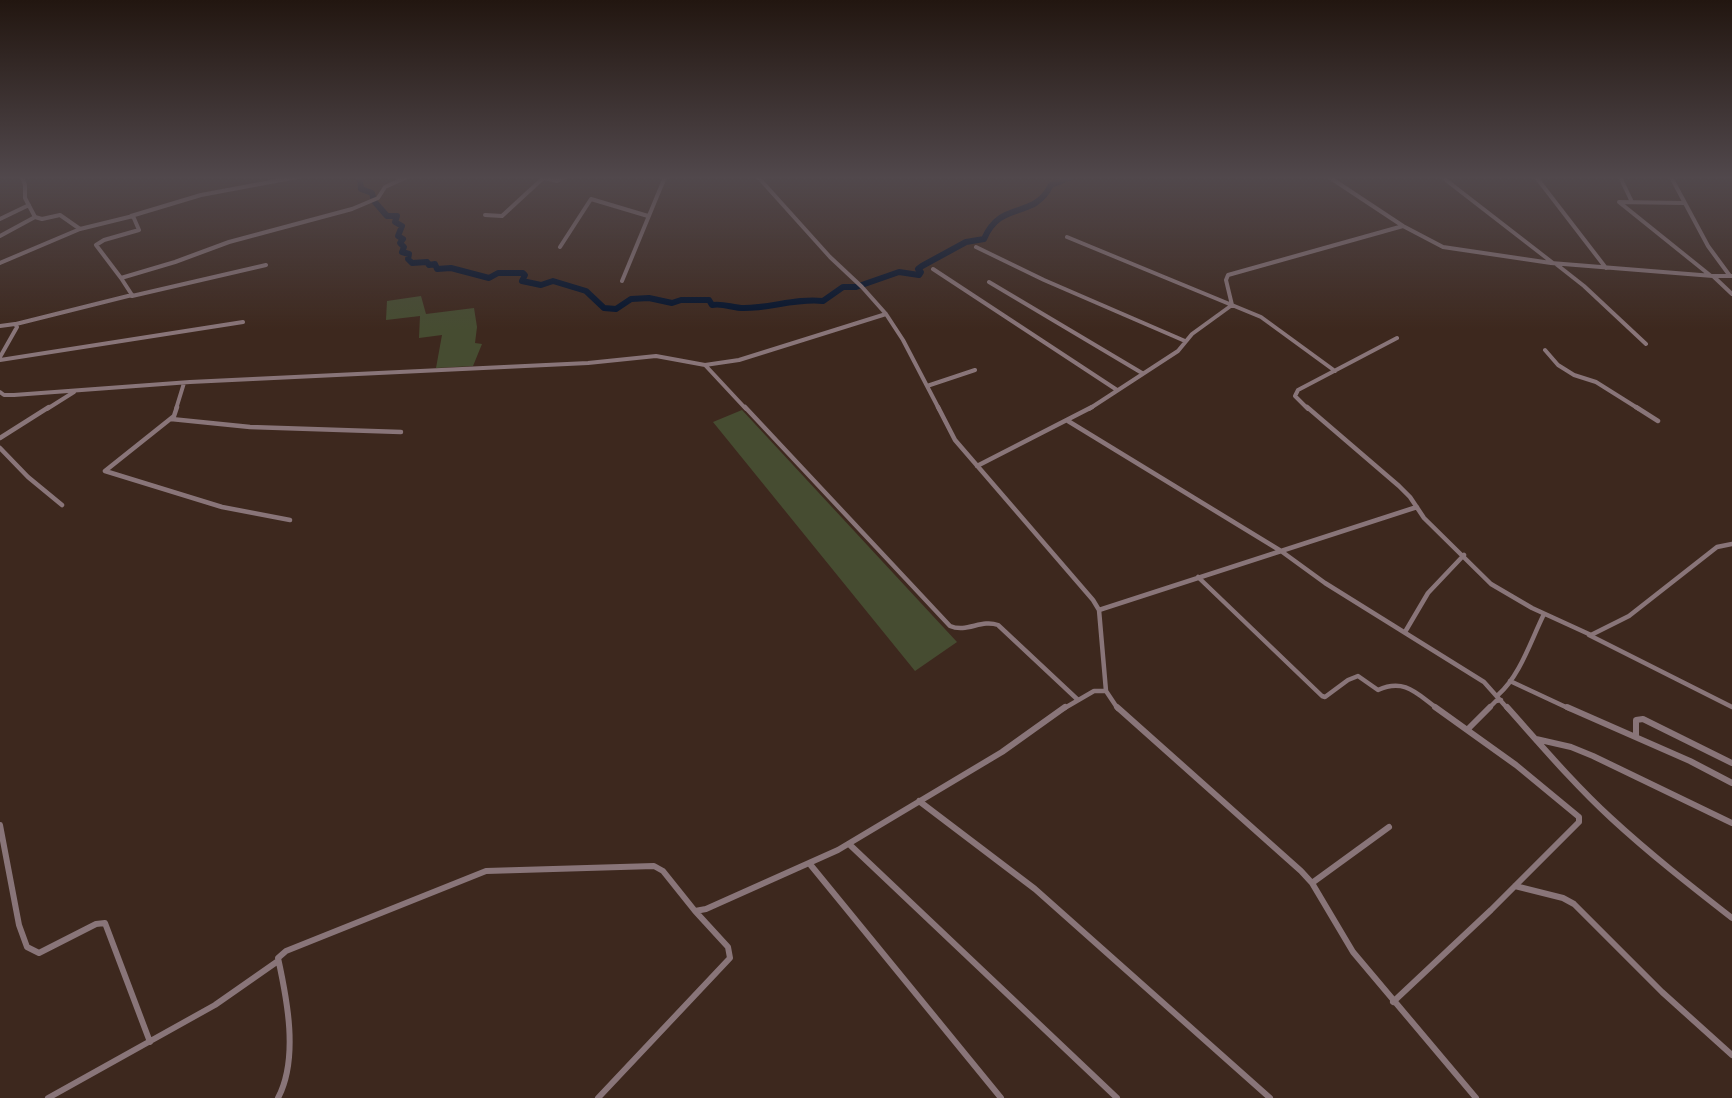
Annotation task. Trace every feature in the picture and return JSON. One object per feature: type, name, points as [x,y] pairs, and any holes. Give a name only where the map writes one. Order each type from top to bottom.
[{"type":"street","points":[[0,236],[14,228]]},
{"type":"street","points":[[0,263],[83,228]]},
{"type":"street","points":[[132,296],[96,245],[104,240],[139,230],[138,228]]},
{"type":"street","points":[[121,278],[175,262],[229,242],[280,228]]},
{"type":"street","points":[[560,248],[573,228]]},
{"type":"street","points":[[622,281],[643,228]]},
{"type":"street","points":[[804,228],[886,314],[903,340],[955,440],[1086,591],[1098,610],[1106,692],[1114,705],[1290,860],[1312,883],[1353,952],[1476,1098]]},
{"type":"street","points":[[1232,305],[1226,280],[1228,274],[1395,228]]},
{"type":"street","points":[[1407,228],[1443,247],[1555,263],[1731,276]]},
{"type":"street","points":[[1509,228],[1584,286],[1646,344]]},
{"type":"street","points":[[1575,228],[1606,268]]},
{"type":"street","points":[[1652,228],[1732,294]]},
{"type":"street","points":[[1698,228],[1708,246],[1731,276]]},
{"type":"street","points":[[1067,237],[1232,305],[1272,325],[1335,371]]},
{"type":"street","points":[[976,246],[1044,280],[1185,341]]},
{"type":"street","points":[[0,326],[266,266]]},
{"type":"street","points":[[933,269],[1117,390]]},
{"type":"street","points":[[989,282],[1142,373]]},
{"type":"street","points":[[977,466],[1068,421],[1178,351],[1185,341],[1232,305]]},
{"type":"street","points":[[0,392],[4,395],[184,383],[588,363],[646,356],[705,365],[739,360],[886,314]]},
{"type":"street","points":[[0,358],[243,322]]},
{"type":"street","points":[[0,358],[16,329],[16,324]]},
{"type":"street","points":[[1397,338],[1298,390],[1295,396],[1321,421],[1399,486],[1424,518],[1491,584],[1544,614],[1732,707]]},
{"type":"street","points":[[1545,350],[1558,365],[1578,377],[1596,382],[1658,421]]},
{"type":"street","points":[[705,365],[950,626],[962,630],[986,622],[998,625],[1077,699]]},
{"type":"street","points":[[927,386],[975,370]]},
{"type":"street","points":[[184,383],[174,416],[105,471],[222,507],[290,520]]},
{"type":"street","points":[[0,438],[76,391]]},
{"type":"street","points":[[170,419],[250,427],[401,432]]},
{"type":"street","points":[[1068,421],[1281,551],[1325,584],[1484,682],[1611,819],[1679,877],[1732,918]]},
{"type":"street","points":[[0,448],[28,477],[62,505]]},
{"type":"street","points":[[1098,610],[1417,507]]},
{"type":"street","points":[[1586,634],[1594,634],[1629,616],[1717,548],[1732,544]]},
{"type":"street","points":[[1406,632],[1428,593],[1464,555]]},
{"type":"street","points":[[1198,577],[1322,696],[1328,696],[1348,680],[1358,676],[1378,690],[1387,686],[1404,685],[1516,765],[1580,820],[1394,1002]]},
{"type":"street","points":[[1467,730],[1499,698],[1544,614]]},
{"type":"street","points":[[1510,681],[1732,783]]},
{"type":"street","points":[[695,911],[706,909],[849,844],[1002,752],[1077,699],[1094,691],[1106,692]]},
{"type":"street","points":[[1636,737],[1636,720],[1643,719],[1732,762]]},
{"type":"street","points":[[1536,739],[1571,747],[1593,756],[1732,823]]},
{"type":"street","points":[[919,801],[1035,890],[1270,1098]]},
{"type":"street","points":[[0,825],[20,925],[27,947],[39,953],[87,928],[105,923],[150,1042]]},
{"type":"street","points":[[1312,883],[1389,827]]},
{"type":"street","points":[[849,844],[1117,1098]]},
{"type":"street","points":[[809,863],[1001,1098]]},
{"type":"street","points":[[48,1098],[215,1005],[278,961],[282,953],[304,942],[486,871],[654,866],[663,871],[728,947],[730,953],[727,963],[598,1098]]},
{"type":"street","points":[[1515,886],[1563,898],[1574,904],[1662,992],[1732,1055]]},
{"type":"street","points":[[278,961],[287,992],[288,1062],[282,1096]]},
{"type":"green space","points":[[421,296],[426,314],[474,308],[477,327],[475,343],[482,344],[473,366],[436,368],[442,335],[419,338],[420,316],[386,320],[387,301]]},
{"type":"green space","points":[[742,410],[957,642],[915,671],[713,422]]},
{"type":"waterway","points":[[401,228],[398,236],[403,239],[400,243],[404,247],[402,252],[409,254],[408,259],[412,263],[427,262],[429,265],[435,264],[437,269],[451,268],[489,278],[498,273],[523,273],[525,275],[522,281],[541,285],[553,281],[586,291],[604,308],[616,309],[631,299],[649,298],[672,303],[681,300],[709,300],[712,305],[744,308],[813,300],[823,301],[843,287],[856,287],[899,272],[919,275],[921,272],[918,269],[922,266],[966,242],[984,239],[990,228]]}]
